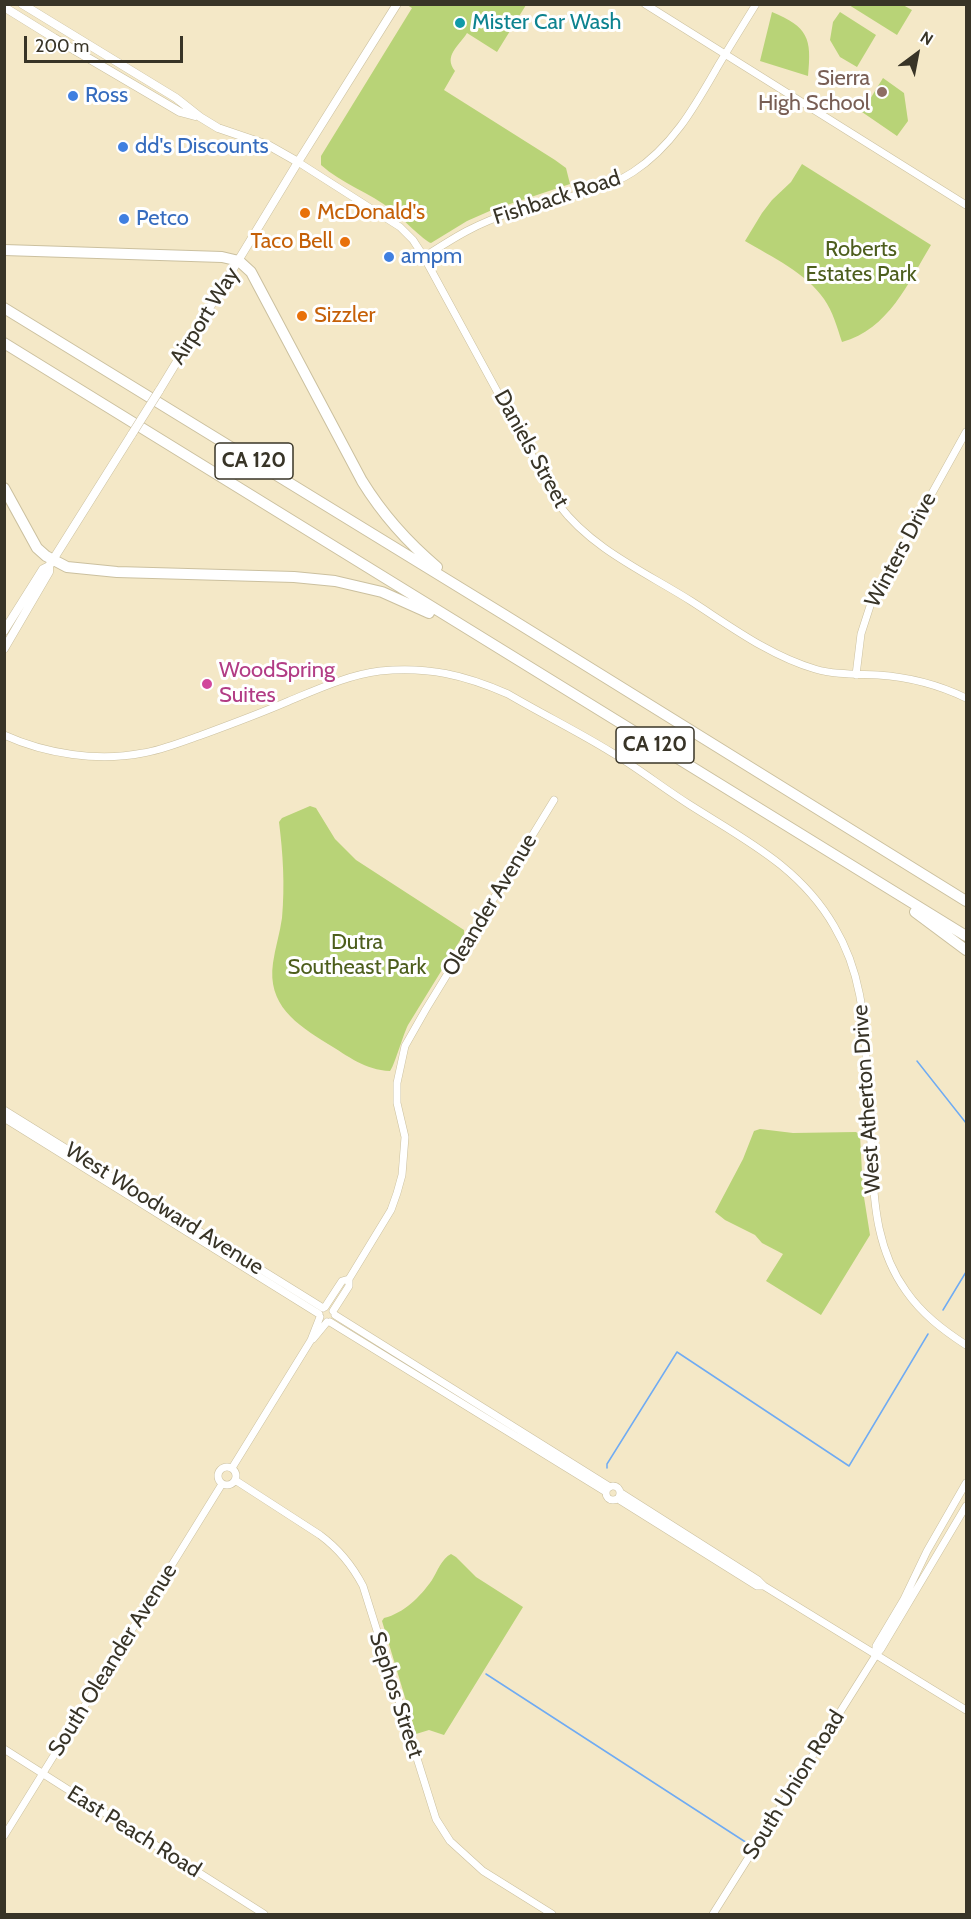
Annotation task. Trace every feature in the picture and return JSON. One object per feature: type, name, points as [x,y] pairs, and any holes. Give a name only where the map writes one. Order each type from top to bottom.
[{"type":"highway","points":[[4,250],[222,257],[239,261],[251,273],[377,505],[404,538],[423,555],[462,586],[503,614]]},
{"type":"highway","name":"CA 120","points":[[4,308],[966,901]]},
{"type":"highway","name":"CA 120","points":[[4,343],[966,936]]},
{"type":"highway","points":[[4,488],[37,548],[51,563],[77,570],[294,577],[345,583],[365,587],[402,600],[492,644]]},
{"type":"highway","points":[[773,781],[966,894]]},
{"type":"highway","points":[[888,888],[966,950]]},
{"type":"main road","name":"Daniels Street","points":[[22,4],[176,98],[218,128],[268,145],[298,162]]},
{"type":"main road","name":"Airport Way","points":[[4,649],[49,572],[51,563],[397,4]]},
{"type":"main road","name":"Daniels Street","points":[[4,8],[180,112],[200,117]]},
{"type":"main road","name":"Airport Way","points":[[4,631],[43,569],[51,563]]},
{"type":"street","points":[[645,4],[966,205]]},
{"type":"street","name":"Fishback Road","points":[[424,257],[480,223],[513,211],[603,186],[631,173],[659,152],[677,132],[756,4]]},
{"type":"street","name":"Daniels Street","points":[[298,162],[400,227],[412,240],[424,257],[559,505],[580,529],[614,554],[782,657],[815,669],[918,681],[966,698]]},
{"type":"street","name":"Winters Drive","points":[[856,675],[861,634],[871,603],[966,432]]},
{"type":"street","name":"West Atherton Drive","points":[[4,735],[60,753],[90,756],[141,754],[213,731],[341,680],[380,671],[417,670],[458,675],[490,686],[613,753],[777,860],[807,888],[834,926],[851,962],[861,997],[866,1034],[874,1201],[881,1240],[890,1264],[907,1293],[930,1319],[966,1345]]},
{"type":"street","name":"Oleander Avenue","points":[[349,1279],[381,1227],[397,1193],[402,1175],[405,1137],[397,1103],[398,1078],[405,1046],[554,800]]},
{"type":"street","name":"West Woodward Avenue","points":[[4,1110],[322,1312]]},
{"type":"street","name":"West Woodward Avenue","points":[[4,1119],[322,1312]]},
{"type":"street","points":[[232,1468],[311,1340],[322,1312],[342,1281],[349,1279],[349,1286],[334,1313],[316,1337],[311,1340]]},
{"type":"street","points":[[322,1312],[334,1313],[608,1489]]},
{"type":"street","points":[[322,1312],[323,1321],[608,1489],[618,1487],[619,1496]]},
{"type":"street","points":[[227,1467],[232,1468],[236,1473],[235,1480],[229,1485],[222,1484],[218,1476],[220,1471],[227,1467]]},
{"type":"street","name":"Sephos Street","points":[[235,1480],[320,1535],[348,1561],[363,1586],[436,1819],[450,1840],[483,1871],[552,1914]]},
{"type":"street","name":"South Union Road","points":[[876,1655],[876,1646],[966,1483]]},
{"type":"street","name":"South Oleander Avenue","points":[[4,1836],[222,1484]]},
{"type":"street","points":[[608,1489],[609,1499],[613,1500],[619,1496]]},
{"type":"street","points":[[619,1496],[966,1710]]},
{"type":"street","name":"South Union Road","points":[[713,1914],[881,1649],[966,1506]]},
{"type":"street","name":"East Peach Road","points":[[4,1749],[264,1914]]},
{"type":"green space","points":[[407,5],[526,5],[497,52],[467,33],[451,56],[455,71],[444,90],[566,168],[570,184],[492,210],[467,221],[431,243],[396,213],[321,165],[321,156],[412,8]]},
{"type":"green space","points":[[849,5],[903,5],[912,10],[897,35]]},
{"type":"green space","points":[[772,12],[793,23],[805,35],[809,52],[808,76],[760,61]]},
{"type":"green space","points":[[840,12],[876,35],[857,67],[840,57],[830,40],[833,22]]},
{"type":"green space","points":[[883,78],[904,93],[908,121],[897,136],[862,112]]},
{"type":"green space","name":"Roberts Estates Park","points":[[802,164],[931,245],[905,289],[885,316],[858,336],[842,342],[830,309],[817,290],[788,266],[745,241],[762,213],[791,182]]},
{"type":"green space","name":"Dutra Southeast Park","points":[[310,806],[316,808],[335,839],[356,860],[464,930],[464,934],[408,1025],[390,1071],[357,1062],[305,1029],[286,1012],[275,991],[272,978],[273,963],[282,918],[283,894],[279,822],[282,818]]},
{"type":"green space","points":[[760,1129],[793,1133],[856,1132],[860,1135],[863,1191],[870,1235],[821,1315],[766,1281],[783,1254],[715,1212],[743,1159],[754,1131]]},
{"type":"green space","points":[[451,1554],[476,1577],[523,1607],[444,1735],[429,1730],[416,1734],[382,1621],[417,1598],[432,1580],[442,1562]]},
{"type":"waterway","points":[[917,1061],[966,1123]]},
{"type":"waterway","points":[[943,1310],[966,1272]]},
{"type":"waterway","points":[[607,1468],[607,1464],[677,1352],[849,1466],[928,1334]]},
{"type":"waterway","points":[[486,1674],[747,1843]]},
{"type":"place","name":"Mister Car Wash","points":[[460,23]]},
{"type":"place","name":"Sierra High School","points":[[882,92]]},
{"type":"place","name":"Ross","points":[[73,96]]},
{"type":"place","name":"dd's Discounts","points":[[123,147]]},
{"type":"place","name":"McDonald's","points":[[305,213]]},
{"type":"place","name":"Petco","points":[[124,219]]},
{"type":"place","name":"Taco Bell","points":[[345,242]]},
{"type":"place","name":"ampm","points":[[389,257]]},
{"type":"place","name":"Sizzler","points":[[302,316]]},
{"type":"place","name":"WoodSpring Suites","points":[[207,684]]}]
